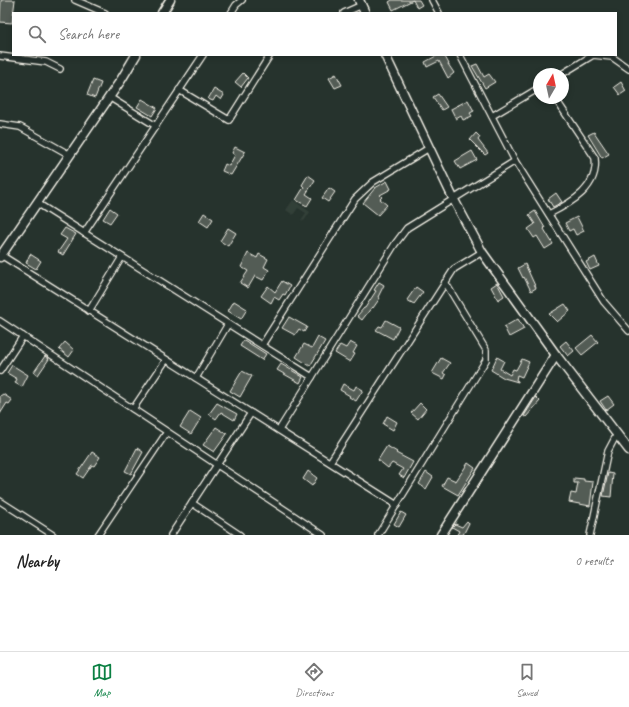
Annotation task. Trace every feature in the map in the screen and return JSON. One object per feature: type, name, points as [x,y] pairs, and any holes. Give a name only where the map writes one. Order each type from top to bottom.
[{"type":"street","points":[[75,0],[103,12]]},
{"type":"street","points":[[163,12],[170,0]]},
{"type":"street","points":[[231,12],[242,0]]},
{"type":"street","points":[[432,0],[438,12]]},
{"type":"street","points":[[347,12],[362,6]]},
{"type":"street","points":[[0,56],[46,62],[60,69]]},
{"type":"street","points":[[135,56],[70,155],[0,256],[397,504]]},
{"type":"street","points":[[84,233],[202,56]]},
{"type":"street","points":[[179,90],[229,120],[269,56]]},
{"type":"street","points":[[385,56],[454,200],[482,252],[556,355],[629,450]]},
{"type":"street","points":[[461,56],[515,162],[604,302],[629,331]]},
{"type":"street","points":[[569,70],[591,56]]},
{"type":"street","points":[[602,56],[612,57],[629,69]]},
{"type":"street","points":[[492,116],[533,92]]},
{"type":"street","points":[[109,97],[156,126]]},
{"type":"street","points":[[549,214],[571,203],[585,191],[596,166],[595,158],[559,104]]},
{"type":"street","points":[[0,124],[20,127],[70,155]]},
{"type":"street","points":[[262,345],[355,199],[373,182],[429,148]]},
{"type":"street","points":[[279,430],[395,244],[407,228],[515,162]]},
{"type":"street","points":[[37,203],[312,377]]},
{"type":"street","points":[[330,462],[445,282],[454,270],[482,252]]},
{"type":"street","points":[[89,311],[122,257]]},
{"type":"street","points":[[378,535],[486,360],[486,350],[445,282]]},
{"type":"street","points":[[0,321],[324,535]]},
{"type":"street","points":[[196,378],[228,324]]},
{"type":"street","points":[[0,371],[23,336]]},
{"type":"street","points":[[441,535],[556,355]]},
{"type":"street","points":[[133,409],[166,360]]},
{"type":"street","points":[[171,535],[251,413]]},
{"type":"street","points":[[98,535],[167,432]]},
{"type":"street","points":[[590,535],[608,451],[617,434]]},
{"type":"street","points":[[0,501],[53,535]]},
{"type":"street","points":[[192,503],[240,535]]},
{"type":"shaded area","points":[[293,200],[310,212],[304,221],[301,220],[306,213],[298,208],[293,215],[286,210]]},
{"type":"building","points":[[1,0],[15,0],[13,12],[12,12],[12,23],[0,22]]},
{"type":"building","points":[[392,0],[413,0],[393,10],[389,2]]},
{"type":"building","points":[[413,0],[419,0],[422,5],[417,8]]},
{"type":"building","points":[[436,56],[445,56],[454,73],[448,78],[439,61],[427,67],[425,62]]},
{"type":"building","points":[[477,64],[484,77],[489,74],[495,82],[485,88],[472,66]]},
{"type":"building","points":[[243,73],[248,78],[241,87],[235,82]]},
{"type":"building","points":[[336,74],[342,85],[335,88],[329,78]]},
{"type":"building","points":[[93,80],[101,83],[95,98],[87,95]]},
{"type":"building","points":[[621,82],[626,91],[620,95],[614,87]]},
{"type":"building","points":[[214,89],[224,95],[221,100],[216,96],[213,101],[208,99]]},
{"type":"building","points":[[438,94],[447,107],[442,110],[433,97]]},
{"type":"building","points":[[142,99],[157,108],[152,116],[137,107]]},
{"type":"building","points":[[468,100],[474,111],[470,113],[472,116],[463,120],[461,116],[456,119],[451,109]]},
{"type":"building","points":[[594,132],[609,154],[602,158],[588,135]]},
{"type":"building","points":[[476,133],[480,137],[478,140],[488,153],[485,155],[470,140]]},
{"type":"building","points":[[235,147],[245,152],[231,175],[222,171],[225,164],[229,166],[235,155],[232,153]]},
{"type":"building","points":[[472,151],[477,160],[460,169],[455,161]]},
{"type":"building","points":[[308,175],[315,180],[306,194],[312,198],[307,206],[296,200],[304,187],[302,185]]},
{"type":"building","points":[[387,181],[391,189],[380,195],[382,197],[380,199],[387,205],[378,215],[363,203],[375,188]]},
{"type":"building","points":[[329,188],[335,192],[328,202],[322,198]]},
{"type":"building","points":[[556,193],[562,202],[553,207],[548,199]]},
{"type":"building","points":[[110,208],[117,213],[110,223],[103,219]]},
{"type":"building","points":[[535,211],[553,244],[545,249],[537,236],[534,238],[528,229],[535,224],[529,215]]},
{"type":"building","points":[[204,213],[213,219],[208,227],[199,221]]},
{"type":"building","points":[[577,217],[584,231],[576,235],[573,229],[569,231],[565,223]]},
{"type":"building","points":[[65,228],[76,234],[63,255],[58,252],[67,239],[60,235]]},
{"type":"building","points":[[228,228],[236,233],[228,246],[220,241]]},
{"type":"building","points":[[248,253],[257,258],[259,254],[268,259],[264,267],[269,270],[263,280],[255,276],[248,288],[240,283],[248,271],[241,267]]},
{"type":"building","points":[[30,254],[41,261],[36,269],[26,263]]},
{"type":"building","points":[[595,257],[599,266],[590,270],[586,262]]},
{"type":"building","points":[[525,264],[536,288],[531,291],[518,268]]},
{"type":"building","points":[[282,281],[290,286],[285,295],[283,294],[279,300],[274,297],[271,303],[261,296],[268,286],[275,292]]},
{"type":"building","points":[[379,282],[384,285],[378,297],[380,298],[362,320],[357,316],[365,308],[376,291],[374,290]]},
{"type":"building","points":[[497,283],[504,296],[498,300],[491,287]]},
{"type":"building","points":[[416,287],[423,292],[414,304],[407,300]]},
{"type":"building","points":[[234,301],[247,309],[241,319],[228,311]]},
{"type":"building","points":[[565,304],[570,311],[557,322],[549,314]]},
{"type":"building","points":[[289,317],[307,327],[304,332],[299,329],[295,335],[282,328]]},
{"type":"building","points":[[518,319],[524,329],[509,337],[504,327]]},
{"type":"building","points":[[386,320],[399,327],[393,339],[376,330],[379,326],[382,327]]},
{"type":"building","points":[[592,335],[598,342],[582,355],[576,348]]},
{"type":"building","points":[[318,337],[325,341],[310,366],[296,357],[304,344],[312,348]]},
{"type":"building","points":[[244,340],[266,354],[262,360],[240,346]]},
{"type":"building","points":[[566,341],[574,351],[568,356],[560,346]]},
{"type":"building","points":[[65,342],[74,350],[69,357],[59,349]]},
{"type":"building","points":[[350,342],[357,346],[353,353],[355,354],[350,362],[335,353],[340,345],[346,348]]},
{"type":"building","points":[[45,356],[49,359],[38,375],[34,372]]},
{"type":"building","points":[[497,357],[504,361],[500,369],[510,375],[513,369],[516,370],[522,359],[529,362],[522,377],[517,375],[516,380],[518,382],[504,378],[491,370]]},
{"type":"building","points":[[441,358],[450,363],[443,373],[446,375],[444,379],[432,373]]},
{"type":"building","points":[[281,364],[303,377],[300,383],[277,370]]},
{"type":"building","points":[[12,365],[28,375],[22,387],[15,383],[17,379],[7,373]]},
{"type":"building","points":[[242,371],[252,376],[240,397],[230,391]]},
{"type":"building","points":[[343,384],[354,390],[356,386],[363,390],[356,401],[340,390]]},
{"type":"building","points":[[3,394],[12,400],[9,404],[7,403],[0,414],[0,396]]},
{"type":"building","points":[[608,396],[614,404],[606,410],[600,401]]},
{"type":"building","points":[[536,397],[540,401],[526,417],[524,416]]},
{"type":"building","points":[[217,403],[237,414],[234,420],[221,412],[216,419],[209,414]]},
{"type":"building","points":[[420,403],[426,409],[418,419],[411,413]]},
{"type":"building","points":[[190,411],[201,418],[191,434],[180,427]]},
{"type":"building","points":[[387,416],[397,422],[393,430],[383,424]]},
{"type":"building","points":[[216,427],[227,434],[214,452],[203,445]]},
{"type":"building","points":[[387,446],[397,452],[396,453],[413,462],[404,478],[399,475],[403,469],[392,463],[388,468],[378,460]]},
{"type":"building","points":[[137,448],[143,452],[131,474],[125,471]]},
{"type":"building","points":[[92,452],[100,457],[83,478],[77,474]]},
{"type":"building","points":[[468,463],[475,468],[458,495],[442,486],[447,477],[456,481]]},
{"type":"building","points":[[308,471],[317,478],[312,486],[303,479]]},
{"type":"building","points":[[426,472],[433,477],[426,489],[419,484]]},
{"type":"building","points":[[608,473],[613,474],[611,497],[603,496]]},
{"type":"building","points":[[574,478],[593,482],[590,506],[569,502],[571,493],[576,494],[578,483],[574,483]]},
{"type":"building","points":[[401,512],[406,515],[399,527],[394,524]]},
{"type":"building","points":[[467,521],[469,523],[463,535],[457,535],[459,531],[452,527],[455,524],[462,527]]}]
